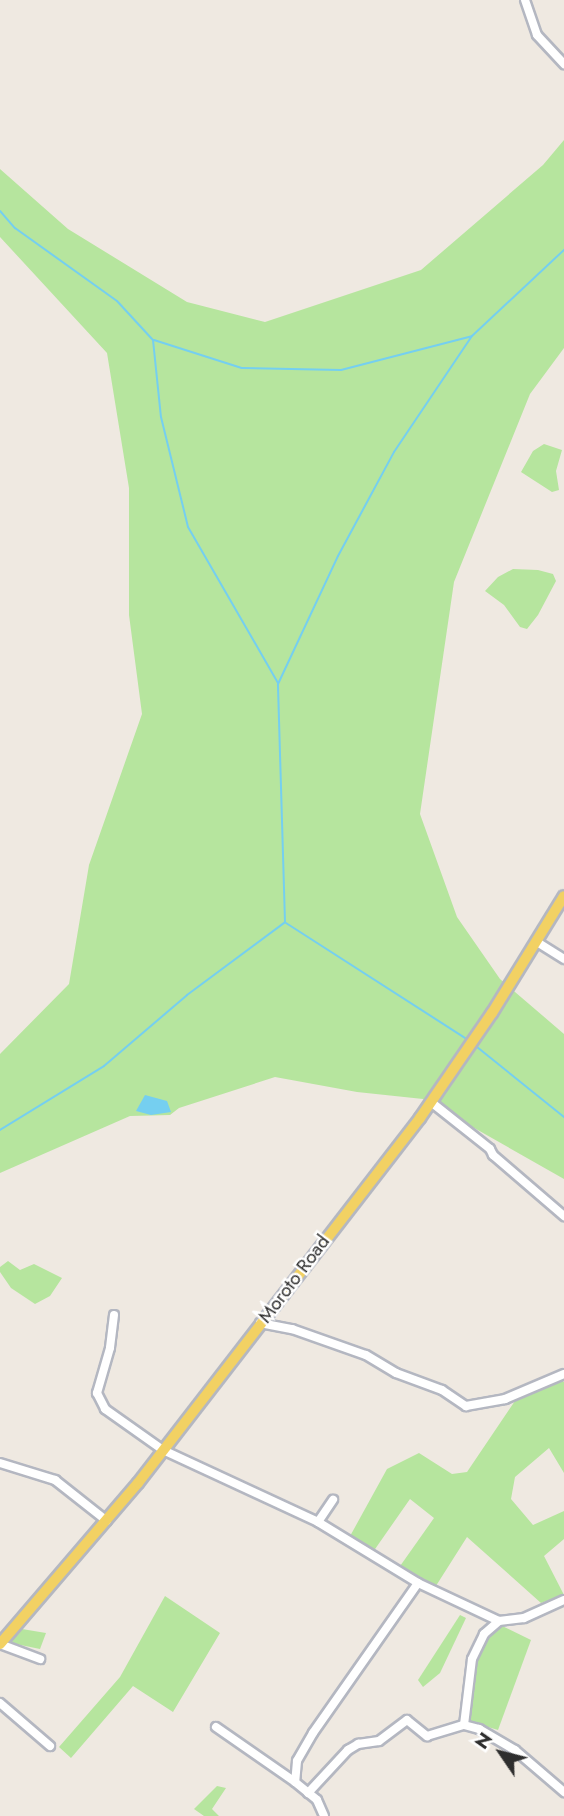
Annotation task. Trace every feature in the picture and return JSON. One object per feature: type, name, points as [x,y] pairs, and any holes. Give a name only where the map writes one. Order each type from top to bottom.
[{"type":"main road","name":"Moroto Road","points":[[0,1644],[107,1521],[431,1102],[537,942],[564,896]]},
{"type":"street","points":[[525,0],[537,35],[564,64]]},
{"type":"street","points":[[537,942],[564,959]]},
{"type":"street","points":[[431,1102],[490,1149],[493,1155],[564,1216]]},
{"type":"street","points":[[114,1315],[97,1398],[105,1409],[163,1450],[318,1522],[418,1583],[499,1621],[524,1618],[564,1600]]},
{"type":"street","points":[[260,1323],[292,1329],[366,1355],[396,1373],[442,1390],[466,1406],[505,1399],[564,1374]]},
{"type":"street","points":[[0,1463],[55,1480],[107,1521]]},
{"type":"street","points":[[318,1522],[333,1500]]},
{"type":"street","points":[[295,1783],[297,1761],[313,1733],[418,1583]]},
{"type":"street","points":[[464,1725],[472,1659],[484,1634],[499,1621]]},
{"type":"street","points":[[0,1644],[40,1660]]},
{"type":"street","points":[[0,1703],[50,1746]]},
{"type":"street","points":[[308,1793],[348,1750],[358,1744],[379,1741],[405,1720],[411,1721],[427,1736],[464,1725],[502,1741],[564,1792]]},
{"type":"street","points":[[216,1727],[308,1793],[317,1801],[324,1816]]},
{"type":"green space","points":[[564,140],[564,348],[530,394],[454,582],[420,814],[457,917],[500,979],[564,1034],[564,1179],[423,1099],[357,1092],[275,1077],[179,1108],[170,1115],[130,1116],[0,1173],[0,1054],[69,984],[89,865],[142,714],[129,615],[129,488],[107,353],[0,237],[0,169],[68,229],[187,302],[265,322],[421,270],[543,165]]},
{"type":"green space","points":[[544,444],[562,450],[556,471],[559,490],[552,492],[521,472],[533,451]]},
{"type":"green space","points":[[513,569],[538,570],[553,574],[556,581],[538,615],[527,629],[520,627],[504,605],[485,591],[498,577]]},
{"type":"green space","points":[[8,1261],[20,1270],[34,1264],[62,1278],[50,1296],[35,1304],[11,1288],[0,1272],[0,1267]]},
{"type":"green space","points":[[557,1377],[564,1382],[564,1473],[549,1448],[515,1477],[511,1499],[533,1525],[564,1511],[564,1539],[544,1556],[564,1595],[541,1603],[467,1537],[434,1589],[398,1569],[434,1518],[410,1499],[373,1552],[349,1538],[387,1469],[419,1453],[452,1474],[467,1472],[519,1395]]},
{"type":"green space","points":[[165,1596],[220,1633],[173,1712],[133,1686],[71,1758],[59,1747],[120,1677]]},
{"type":"green space","points":[[460,1615],[466,1618],[440,1673],[423,1687],[418,1680]]},
{"type":"green space","points":[[498,1624],[531,1640],[498,1730],[468,1721],[475,1649]]},
{"type":"green space","points":[[16,1628],[46,1633],[40,1649],[6,1642]]},
{"type":"green space","points":[[217,1786],[226,1788],[212,1809],[219,1816],[204,1816],[194,1809]]},
{"type":"water","points":[[145,1095],[167,1101],[171,1112],[151,1115],[136,1111]]},
{"type":"waterway","points":[[0,211],[15,228],[117,301],[153,340],[161,417],[188,527],[278,683]]},
{"type":"waterway","points":[[285,922],[278,684],[338,556],[394,452],[472,336],[564,250]]},
{"type":"waterway","points":[[154,340],[242,368],[341,370],[472,336]]},
{"type":"waterway","points":[[0,1130],[104,1066],[187,995],[284,923]]},
{"type":"waterway","points":[[286,923],[465,1038]]},
{"type":"waterway","points":[[477,1047],[564,1117]]}]
